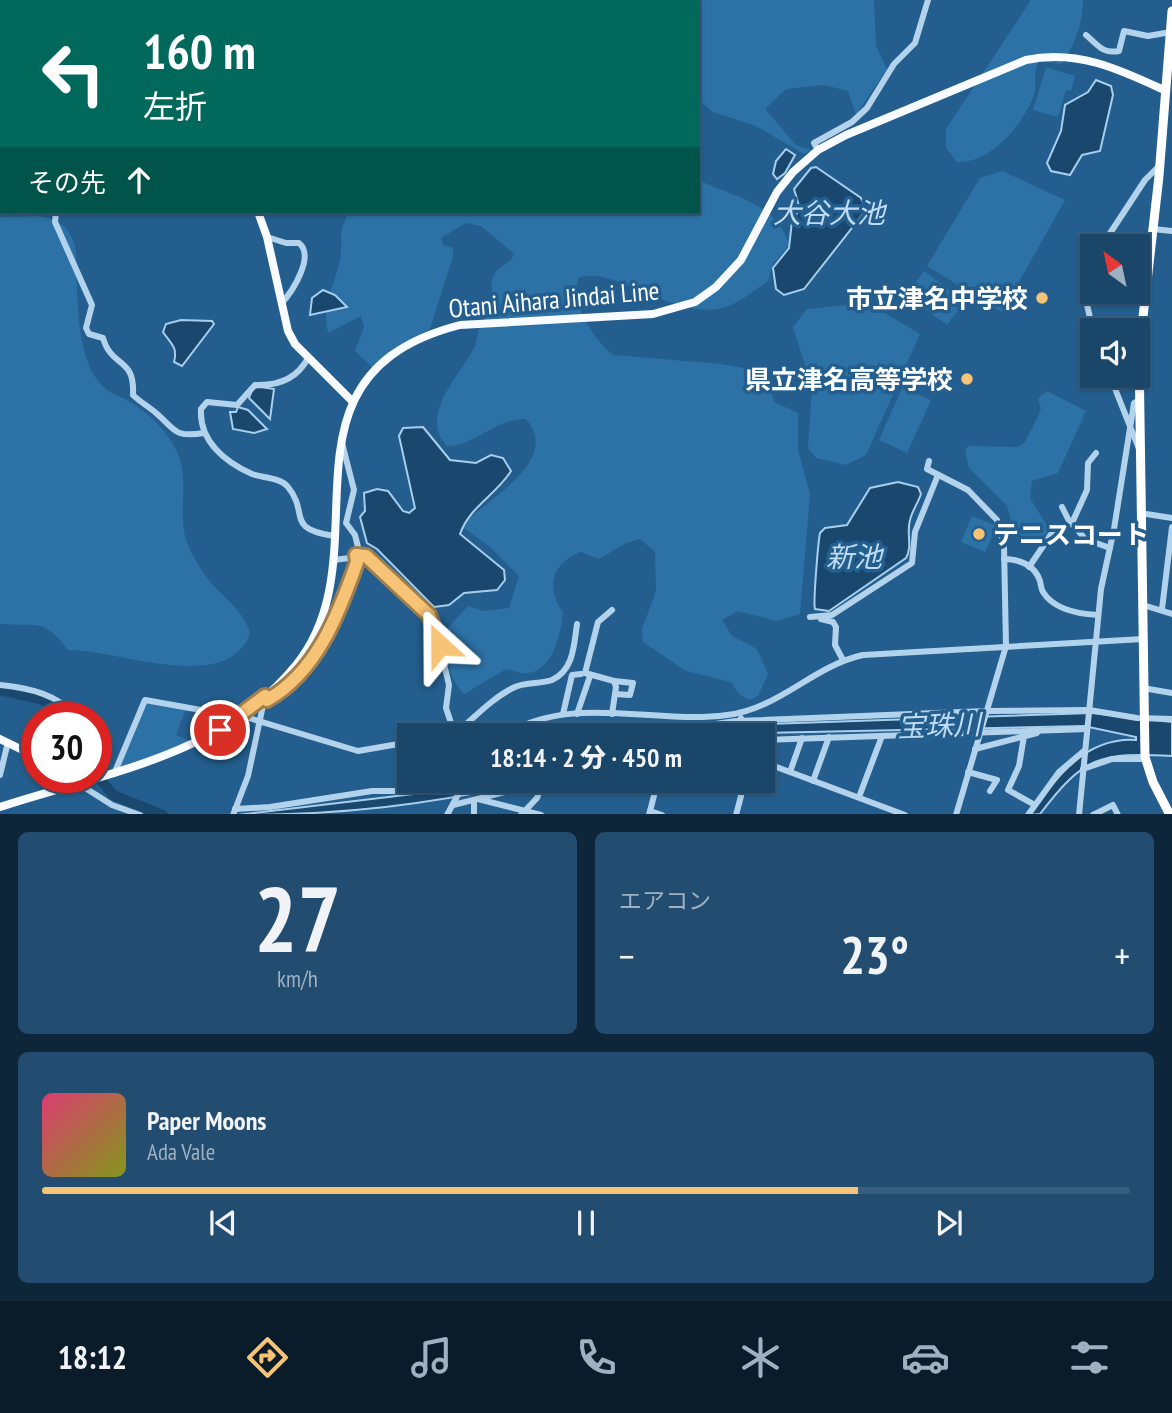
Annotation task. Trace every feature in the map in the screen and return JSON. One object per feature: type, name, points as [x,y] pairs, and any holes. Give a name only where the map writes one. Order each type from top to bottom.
[{"type":"highway","points":[[1170,814],[1153,782],[1145,758],[1139,400],[1140,340],[1170,93],[1172,11]]},
{"type":"main road","name":"Otani Aihara Jindai Line","points":[[114,774],[186,748],[241,716],[266,698],[300,660],[317,631],[331,583],[340,441],[353,402],[381,365],[408,345],[432,333],[472,324],[653,313],[695,302],[732,271],[781,186],[818,150],[969,82],[1040,57],[1072,57],[1097,62],[1170,93]]},
{"type":"main road","points":[[259,214],[267,237],[280,305],[288,331],[308,358],[353,402]]},
{"type":"main road","points":[[4,741],[21,749]]},
{"type":"main road","name":"Otani Aihara Jindai Line","points":[[0,807],[48,793]]},
{"type":"street","points":[[818,150],[814,143],[852,122],[878,93],[894,64],[913,47],[929,0]]},
{"type":"street","points":[[1086,35],[1102,51],[1110,52],[1119,51],[1124,31],[1148,36],[1171,33]]},
{"type":"street","points":[[1110,234],[1145,180],[1160,165]]},
{"type":"street","points":[[56,214],[55,222],[92,305],[86,328],[89,334],[103,338],[116,359],[129,368],[134,377],[134,395],[159,415],[168,428],[189,436],[204,433]]},
{"type":"street","points":[[1153,229],[1172,231]]},
{"type":"street","points":[[267,237],[286,243],[299,243],[306,257],[297,279],[280,305]]},
{"type":"street","points":[[1074,282],[1080,285]]},
{"type":"street","points":[[308,358],[294,377],[274,386],[256,385],[237,405],[207,402],[201,409],[204,433],[212,448],[250,473],[276,480],[288,487],[298,504],[299,518],[306,528],[334,536]]},
{"type":"street","points":[[1115,388],[1140,452]]},
{"type":"street","points":[[1080,814],[1102,578],[1110,548],[1134,403],[1139,400]]},
{"type":"street","points":[[340,441],[345,449],[354,490],[346,523],[355,535],[358,555],[326,639],[299,674],[266,698],[248,776],[234,812],[372,791],[397,791]]},
{"type":"street","points":[[1029,567],[1052,533],[1071,523],[1087,490],[1088,463],[1096,453]]},
{"type":"street","points":[[929,461],[927,469],[965,487],[998,520],[1004,559],[1006,646],[956,814]]},
{"type":"street","points":[[843,660],[835,645],[838,632],[835,624],[810,617],[832,615],[912,563],[915,532],[938,475]]},
{"type":"street","points":[[1062,507],[1085,539],[1110,548]]},
{"type":"street","points":[[1140,513],[1172,518]]},
{"type":"street","points":[[1162,609],[1171,557],[1172,527]]},
{"type":"street","points":[[332,560],[366,556],[429,615],[435,626],[449,685],[446,705],[451,723]]},
{"type":"street","points":[[1004,559],[1021,560],[1040,580],[1042,591],[1060,607],[1079,614],[1098,615]]},
{"type":"street","points":[[1143,605],[1172,614]]},
{"type":"street","points":[[577,714],[598,622],[612,610]]},
{"type":"street","points":[[466,723],[511,690],[537,681],[550,681],[566,669],[573,653],[577,624]]},
{"type":"street","points":[[527,723],[563,714],[673,716],[740,713],[773,701],[823,669],[843,660],[872,654],[1143,639]]},
{"type":"street","points":[[566,669],[633,683],[634,690],[631,695],[615,694]]},
{"type":"street","points":[[563,714],[572,676],[585,674]]},
{"type":"street","points":[[612,714],[614,681]]},
{"type":"street","points":[[0,685],[48,696],[59,702]]},
{"type":"street","points":[[1143,688],[1172,693]]},
{"type":"street","points":[[114,774],[145,700],[260,720],[358,751],[397,744]]},
{"type":"street","points":[[735,723],[986,711],[1089,710],[1143,719],[1172,719]]},
{"type":"street","points":[[740,713],[742,722]]},
{"type":"street","points":[[671,723],[673,716]]},
{"type":"street","points":[[775,739],[1087,729]]},
{"type":"street","points":[[975,749],[1041,730]]},
{"type":"street","points":[[859,797],[882,736]]},
{"type":"street","points":[[1024,736],[1018,766],[1007,790],[1035,804]]},
{"type":"street","points":[[813,781],[830,737]]},
{"type":"street","points":[[790,772],[802,738]]},
{"type":"street","points":[[0,775],[4,741]]},
{"type":"street","points":[[1028,814],[1057,774],[1085,751]]},
{"type":"street","points":[[1083,768],[1112,759],[1145,758]]},
{"type":"street","points":[[775,766],[905,814]]},
{"type":"street","points":[[968,772],[997,780],[990,791]]},
{"type":"street","points":[[93,793],[112,805],[140,814]]},
{"type":"street","points":[[447,814],[459,793]]},
{"type":"street","points":[[454,802],[503,793]]},
{"type":"street","points":[[523,813],[539,793]]},
{"type":"street","points":[[654,793],[649,813],[662,814]]},
{"type":"street","points":[[736,814],[740,793]]},
{"type":"street","points":[[475,800],[523,813],[541,814]]},
{"type":"street","points":[[474,814],[475,800]]},
{"type":"street","points":[[1093,814],[1113,805],[1118,814]]},
{"type":"shaded area","points":[[700,0],[874,0],[876,46],[887,69],[856,115],[848,91],[824,85],[786,89],[765,109],[796,145],[811,150],[804,154],[756,126],[713,112],[700,101]]},
{"type":"shaded area","points":[[1031,0],[1083,0],[1082,17],[1074,41],[1062,64],[1039,61],[1033,98],[1021,120],[1003,141],[982,156],[957,162],[946,148],[946,129]]},
{"type":"shaded area","points":[[1046,67],[1075,76],[1071,91],[1066,90],[1058,117],[1033,110]]},
{"type":"shaded area","points":[[1002,171],[1065,200],[1002,312],[927,266],[980,178]]},
{"type":"shaded area","points":[[700,181],[752,203],[775,219],[789,245],[773,264],[768,281],[731,305],[711,310],[690,308],[611,279],[593,276],[578,278],[577,288],[586,321],[598,340],[613,355],[721,364],[755,370],[770,386],[774,402],[798,413],[798,450],[810,494],[800,614],[776,621],[738,611],[722,620],[732,636],[757,649],[768,674],[758,696],[749,700],[739,694],[731,682],[686,671],[643,642],[642,629],[656,591],[655,552],[640,539],[626,543],[599,559],[581,552],[563,563],[554,577],[554,594],[563,613],[550,658],[537,671],[528,673],[506,669],[464,694],[454,680],[448,664],[445,631],[468,606],[484,611],[509,608],[519,576],[490,547],[464,528],[470,518],[508,487],[530,461],[535,448],[534,434],[526,419],[515,420],[458,445],[447,446],[439,434],[437,422],[444,396],[474,348],[480,325],[491,309],[493,276],[514,254],[481,226],[466,223],[441,238],[443,245],[453,248],[453,256],[430,329],[396,348],[373,368],[355,351],[364,327],[361,316],[328,333],[327,303],[338,269],[341,232],[348,214],[700,214]]},
{"type":"shaded area","points":[[38,216],[52,219],[62,225],[75,246],[82,342],[87,361],[95,376],[108,391],[148,415],[162,428],[177,452],[183,475],[183,524],[189,547],[208,579],[243,617],[250,633],[238,652],[219,662],[196,666],[169,665],[68,650],[46,628],[0,624],[0,217]]},
{"type":"shaded area","points":[[924,271],[965,301],[947,325],[906,295]]},
{"type":"shaded area","points":[[868,303],[920,334],[866,455],[846,465],[816,458],[808,448],[812,387],[793,327],[807,309]]},
{"type":"shaded area","points":[[902,388],[931,400],[907,453],[879,440]]},
{"type":"shaded area","points":[[1047,391],[1086,411],[1058,473],[1032,481],[1030,498],[1050,531],[1038,538],[1025,540],[1016,538],[1007,506],[969,468],[965,450],[968,446],[1018,447],[1025,442],[1041,409],[1038,398]]},
{"type":"shaded area","name":"テニスコート","points":[[972,516],[997,526],[985,552],[961,542]]},
{"type":"shaded area","points":[[145,703],[186,709],[176,735],[191,742],[121,768],[118,765]]},
{"type":"water","points":[[1096,80],[1111,86],[1113,95],[1100,151],[1082,155],[1070,175],[1051,171],[1047,163],[1061,131],[1065,105],[1088,92]]},
{"type":"water","points":[[786,149],[795,155],[785,173],[777,179],[773,174],[776,161]]},
{"type":"water","name":"大谷大池","points":[[816,167],[861,198],[866,210],[804,289],[784,295],[776,289],[773,268],[789,248],[792,221],[800,209],[794,189],[811,168]]},
{"type":"water","points":[[323,290],[335,295],[347,307],[310,315],[312,298]]},
{"type":"water","points":[[181,320],[212,321],[214,324],[182,366],[174,362],[174,349],[163,332],[166,324]]},
{"type":"water","points":[[253,388],[274,389],[270,419],[249,398]]},
{"type":"water","points":[[238,407],[248,410],[267,429],[254,433],[233,429],[230,412],[236,412]]},
{"type":"water","points":[[423,427],[450,460],[476,463],[491,455],[503,458],[511,471],[470,516],[460,534],[504,570],[505,580],[497,590],[464,593],[449,605],[434,607],[377,549],[367,543],[360,517],[365,511],[364,493],[377,489],[388,491],[403,511],[409,513],[415,508],[399,436],[403,428]]},
{"type":"water","name":"新池","points":[[898,482],[918,487],[921,494],[910,520],[906,558],[829,611],[815,609],[820,533],[825,528],[847,525],[870,488]]},
{"type":"water","points":[[1092,713],[1172,722],[1172,756],[1127,755],[1096,762],[1069,780],[1040,814],[1031,814],[1050,787],[1087,752],[1118,741],[1136,740],[1136,737],[1084,726],[775,733],[775,724]]},
{"type":"water","points":[[422,793],[474,793],[349,811],[245,814]]},
{"type":"waterway","name":"宝珠川","points":[[0,690],[46,702]]},
{"type":"waterway","name":"宝珠川","points":[[111,793],[160,814]]},
{"type":"place","name":"市立津名中学校","points":[[1042,298]]},
{"type":"place","name":"県立津名高等学校","points":[[967,379]]},
{"type":"place","name":"テニスコート","points":[[979,534]]},
{"type":"route","points":[[220,730],[265,696],[267,700],[276,694],[314,657],[337,616],[339,602],[357,562],[356,555],[366,556],[429,615],[440,645]]}]
